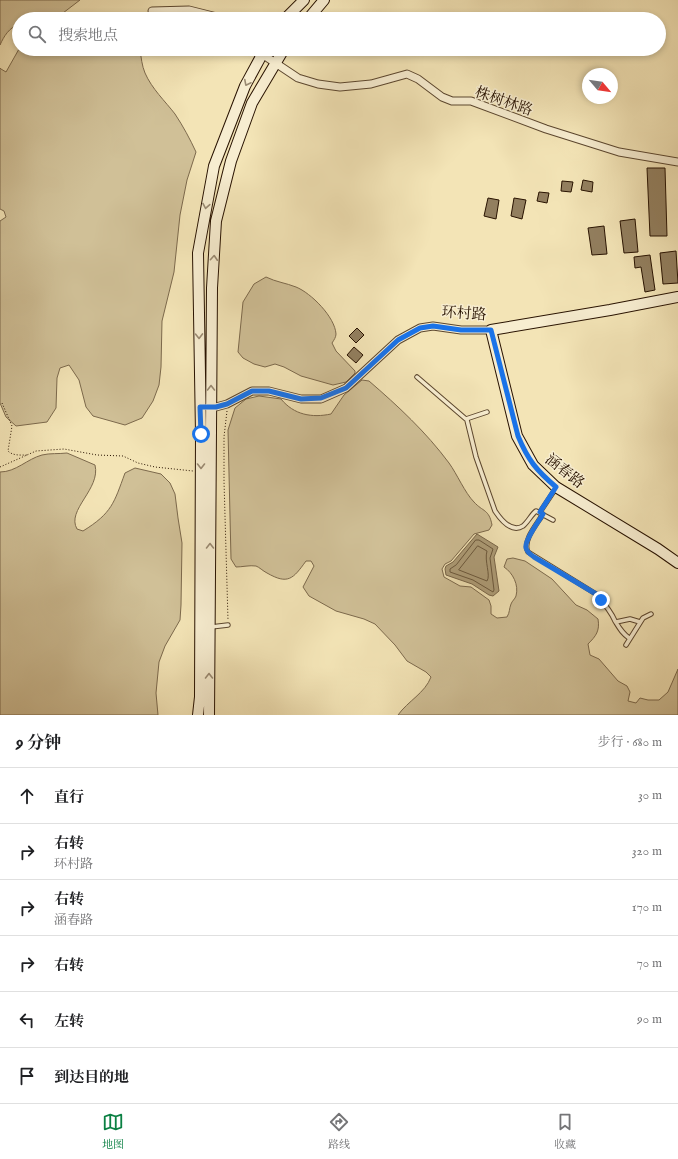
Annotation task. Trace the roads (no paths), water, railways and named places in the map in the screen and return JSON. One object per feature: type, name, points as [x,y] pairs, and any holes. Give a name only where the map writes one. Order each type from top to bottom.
[{"type":"main road","points":[[292,12],[304,0]]},
{"type":"main road","points":[[314,12],[324,0]]},
{"type":"main road","points":[[198,715],[200,697],[201,471],[198,253],[214,166],[245,86],[262,56]]},
{"type":"main road","points":[[209,715],[212,288],[216,221],[231,161],[252,103],[280,56]]},
{"type":"main road","name":"环村路","points":[[491,330],[678,297]]},
{"type":"main road","name":"涵春路","points":[[491,330],[518,436],[533,465],[556,487],[658,549],[678,563]]},
{"type":"street","points":[[152,11],[189,10],[197,12]]},
{"type":"street","name":"株树林路","points":[[268,56],[298,78],[318,84],[340,87],[371,84],[407,74],[418,78],[442,97],[452,100],[471,101],[546,129],[619,152],[678,162]]},
{"type":"street","name":"环村路","points":[[200,407],[211,407],[227,404],[252,391],[269,391],[301,399],[321,398],[346,388],[398,340],[420,328],[433,326],[461,330],[491,330]]},
{"type":"lane","points":[[417,377],[466,419],[469,424],[476,457],[495,511],[500,519],[508,526],[517,528],[524,525],[534,512],[541,513],[553,520]]},
{"type":"lane","points":[[466,419],[487,412]]},
{"type":"lane","points":[[556,487],[526,542],[526,548],[528,552],[596,594],[620,630],[630,638]]},
{"type":"lane","points":[[626,645],[643,618],[651,614]]},
{"type":"lane","points":[[616,622],[630,619],[640,622]]},
{"type":"lane","points":[[210,627],[228,625]]},
{"type":"water","points":[[477,534],[498,547],[494,557],[499,591],[493,596],[472,584],[446,575],[446,566],[453,562]]}]
